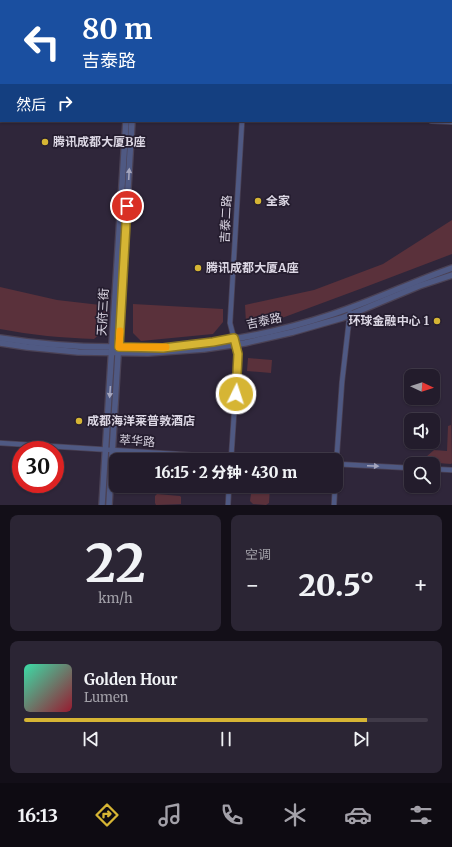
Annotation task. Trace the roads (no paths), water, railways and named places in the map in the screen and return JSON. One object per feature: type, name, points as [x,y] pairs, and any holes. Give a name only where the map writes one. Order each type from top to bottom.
[{"type":"street","name":"天府三街","points":[[102,505],[126,122]]},
{"type":"street","name":"天府三街","points":[[109,505],[132,122]]},
{"type":"street","name":"吉泰二路","points":[[231,453],[238,354],[230,323],[242,122]]},
{"type":"street","name":"吉泰路","points":[[0,343],[78,352],[163,348],[213,342],[261,334],[350,312],[452,268]]},
{"type":"street","name":"吉泰路","points":[[119,350],[148,353],[204,349],[245,343],[293,332],[452,275]]},
{"type":"street","points":[[337,453],[342,382],[350,312]]},
{"type":"street","name":"吉泰路","points":[[0,338],[25,342],[112,350]]},
{"type":"street","name":"萃华路","points":[[0,443],[165,453]]},
{"type":"street","points":[[343,464],[404,468]]},
{"type":"street","points":[[440,469],[452,470]]},
{"type":"street","points":[[228,505],[229,493]]},
{"type":"street","points":[[334,505],[335,493]]},
{"type":"place","name":"腾讯成都大厦B座","points":[[45,142]]},
{"type":"place","name":"全家","points":[[258,201]]},
{"type":"place","name":"腾讯成都大厦A座","points":[[198,268]]},
{"type":"place","name":"环球金融中心 1","points":[[437,321]]},
{"type":"place","name":"成都海洋莱普敦酒店","points":[[79,421]]}]
